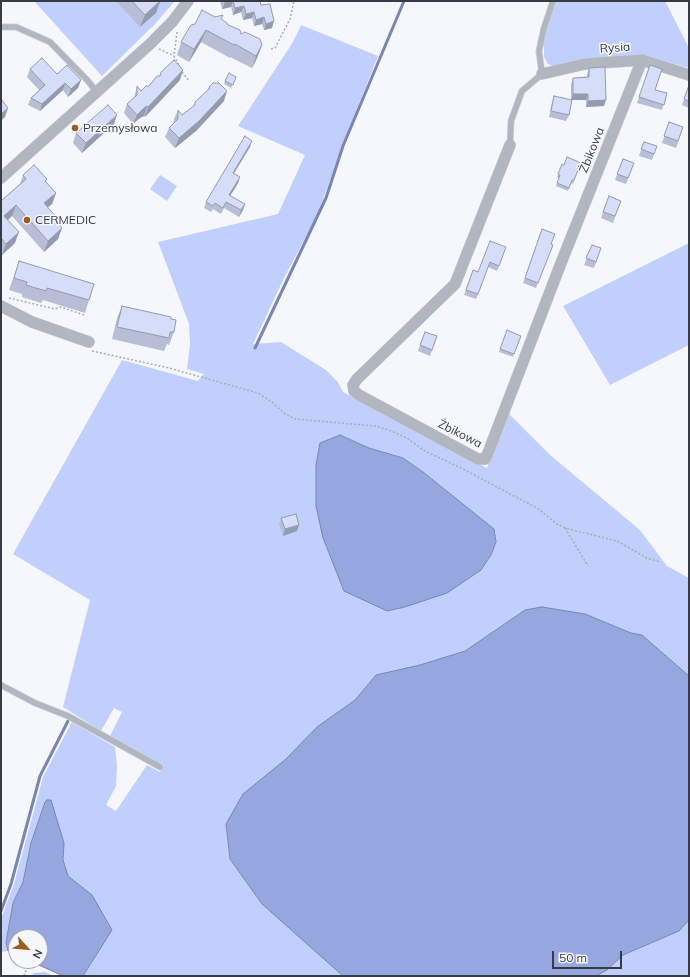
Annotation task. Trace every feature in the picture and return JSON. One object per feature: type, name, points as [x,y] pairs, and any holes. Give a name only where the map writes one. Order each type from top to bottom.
[{"type":"street","points":[[1,178],[150,44],[172,22],[188,1]]},
{"type":"street","name":"Rysia","points":[[542,74],[585,64],[642,60],[689,75]]},
{"type":"street","name":"Żbikowa","points":[[510,145],[455,284],[357,379],[353,385],[354,391],[358,395],[478,459],[485,459],[488,453],[561,263],[642,60]]},
{"type":"street","points":[[1,306],[32,322],[88,346]]},
{"type":"lane","points":[[510,145],[511,121],[522,91],[542,74],[539,51],[544,28],[553,1]]},
{"type":"lane","points":[[1,27],[16,27],[50,42],[88,80],[97,92]]},
{"type":"lane","points":[[1,685],[35,703],[68,716],[160,767]]},
{"type":"path","points":[[272,48],[275,48],[290,19],[294,1]]},
{"type":"path","points":[[177,26],[174,56],[189,81]]},
{"type":"path","points":[[157,48],[174,56]]},
{"type":"path","points":[[10,298],[55,309],[61,307],[84,315]]},
{"type":"path","points":[[88,346],[258,393],[272,402],[285,414],[295,419],[375,426],[389,430],[407,438],[423,450],[537,508],[557,524],[565,528],[617,541],[647,558],[660,562]]},
{"type":"path","points":[[565,528],[588,566]]},
{"type":"path","points":[[24,976],[26,970]]},
{"type":"shaded area","points":[[34,1],[175,1],[154,25],[102,76]]},
{"type":"shaded area","points":[[556,1],[665,1],[689,48],[689,68],[642,55],[583,61],[557,68],[548,64],[544,57],[544,44],[547,25]]},
{"type":"shaded area","points":[[301,25],[378,56],[321,205],[253,344],[281,342],[326,370],[338,382],[343,392],[487,468],[508,413],[550,455],[640,530],[667,566],[689,578],[689,676],[642,635],[631,633],[585,614],[525,610],[465,651],[420,665],[376,675],[355,700],[317,727],[226,824],[230,859],[262,904],[343,976],[83,976],[93,961],[92,895],[68,876],[63,861],[64,843],[47,800],[31,843],[23,882],[13,903],[6,942],[8,951],[1,952],[1,919],[14,884],[43,777],[72,722],[115,747],[117,766],[116,786],[106,805],[116,811],[147,765],[160,772],[164,766],[110,736],[122,712],[114,708],[101,731],[63,707],[90,600],[13,554],[122,360],[198,381],[204,374],[187,369],[190,344],[189,324],[158,242],[278,214],[305,155],[238,126],[293,42]],"holes":[[[340,435],[369,448],[403,458],[423,472],[494,529],[496,542],[491,555],[447,593],[405,607],[387,611],[332,561],[323,538]]]},
{"type":"shaded area","points":[[160,175],[177,186],[167,201],[150,189]]},
{"type":"shaded area","points":[[689,243],[689,345],[610,385],[563,306]]},
{"type":"shaded area","points":[[340,435],[369,448],[403,458],[423,472],[494,529],[496,542],[491,555],[481,570],[447,593],[405,607],[387,611],[344,591],[323,538],[316,506],[316,465],[320,443]]},
{"type":"shaded area","points":[[542,607],[585,614],[631,633],[642,635],[689,676],[689,920],[679,931],[623,955],[607,970],[596,976],[343,976],[262,904],[230,859],[226,824],[243,794],[286,759],[317,727],[355,700],[376,675],[420,665],[465,651],[525,610]]},
{"type":"shaded area","points":[[47,800],[51,800],[64,843],[63,860],[68,876],[92,895],[112,930],[83,976],[63,976],[48,969],[48,929],[8,929],[13,903],[23,882],[31,843]]},
{"type":"shaded area","points":[[689,920],[689,976],[596,976],[607,970],[623,955],[679,931]]},
{"type":"shaded area","points":[[8,931],[8,951],[6,942]]},
{"type":"shaded area","points":[[45,972],[53,976],[32,976],[33,973]]},
{"type":"building","points":[[132,1],[160,1],[145,15]]},
{"type":"building","points":[[233,1],[260,1],[261,5],[270,4],[274,21],[266,24],[264,17],[256,20],[254,12],[246,14],[244,6],[235,8]]},
{"type":"building","points":[[202,10],[215,17],[223,15],[221,19],[228,25],[240,30],[241,34],[245,32],[260,39],[262,45],[256,56],[206,30],[194,49],[181,42],[191,25],[195,24]]},
{"type":"building","points":[[42,58],[57,74],[67,65],[81,80],[71,89],[65,83],[42,104],[31,98],[45,85],[30,69]]},
{"type":"building","points":[[174,60],[183,70],[148,107],[147,106],[144,108],[137,115],[127,104],[137,95],[137,86],[141,91],[146,86],[149,86]]},
{"type":"building","points":[[650,65],[662,69],[655,90],[667,93],[664,105],[639,97]]},
{"type":"building","points":[[605,67],[606,100],[588,101],[588,94],[573,94],[573,78],[589,77],[589,68]]},
{"type":"building","points":[[229,73],[236,77],[233,85],[225,81]]},
{"type":"building","points":[[213,83],[219,83],[227,91],[199,121],[179,138],[169,128],[178,119],[178,110],[182,115],[195,105],[195,102],[210,88],[209,87]]},
{"type":"building","points":[[689,85],[689,101],[684,99]]},
{"type":"building","points":[[554,96],[572,100],[569,115],[551,111]]},
{"type":"building","points":[[1,99],[8,108],[1,114]]},
{"type":"building","points":[[108,105],[117,115],[86,143],[76,133]]},
{"type":"building","points":[[669,122],[683,127],[678,141],[664,136]]},
{"type":"building","points":[[245,136],[252,141],[233,173],[240,177],[229,195],[245,204],[241,210],[226,202],[223,208],[215,203],[213,206],[206,202]]},
{"type":"building","points":[[644,142],[657,146],[654,154],[641,149]]},
{"type":"building","points":[[567,157],[581,163],[569,188],[557,183],[560,175],[558,174]]},
{"type":"building","points":[[623,159],[634,163],[628,178],[617,174]]},
{"type":"building","points":[[34,165],[47,179],[45,181],[56,193],[44,203],[57,218],[55,220],[62,228],[48,241],[16,205],[4,216],[19,232],[6,244],[1,238],[1,201],[26,179],[23,175]]},
{"type":"building","points":[[609,196],[621,201],[615,216],[603,212]]},
{"type":"building","points":[[542,229],[555,234],[551,244],[553,245],[538,283],[525,278]]},
{"type":"building","points":[[490,241],[506,247],[499,266],[490,262],[478,294],[466,290],[473,270],[478,272]]},
{"type":"building","points":[[592,245],[601,248],[596,262],[586,258]]},
{"type":"building","points":[[19,261],[94,284],[89,300],[47,288],[46,291],[26,285],[27,282],[14,278]]},
{"type":"building","points":[[122,306],[171,317],[171,319],[176,320],[174,332],[170,332],[169,338],[117,327]]},
{"type":"building","points":[[507,330],[521,336],[514,354],[500,349]]},
{"type":"building","points":[[425,332],[437,336],[432,350],[420,345]]},
{"type":"building","points":[[296,514],[299,525],[285,529],[281,518]]},
{"type":"waterway","points":[[255,348],[326,198],[343,146],[404,1]]},
{"type":"waterway","points":[[1,911],[11,884],[40,776],[68,721]]},
{"type":"place","name":"Przemysłowa","points":[[75,128]]},
{"type":"place","name":"CERMEDIC","points":[[27,220]]}]
